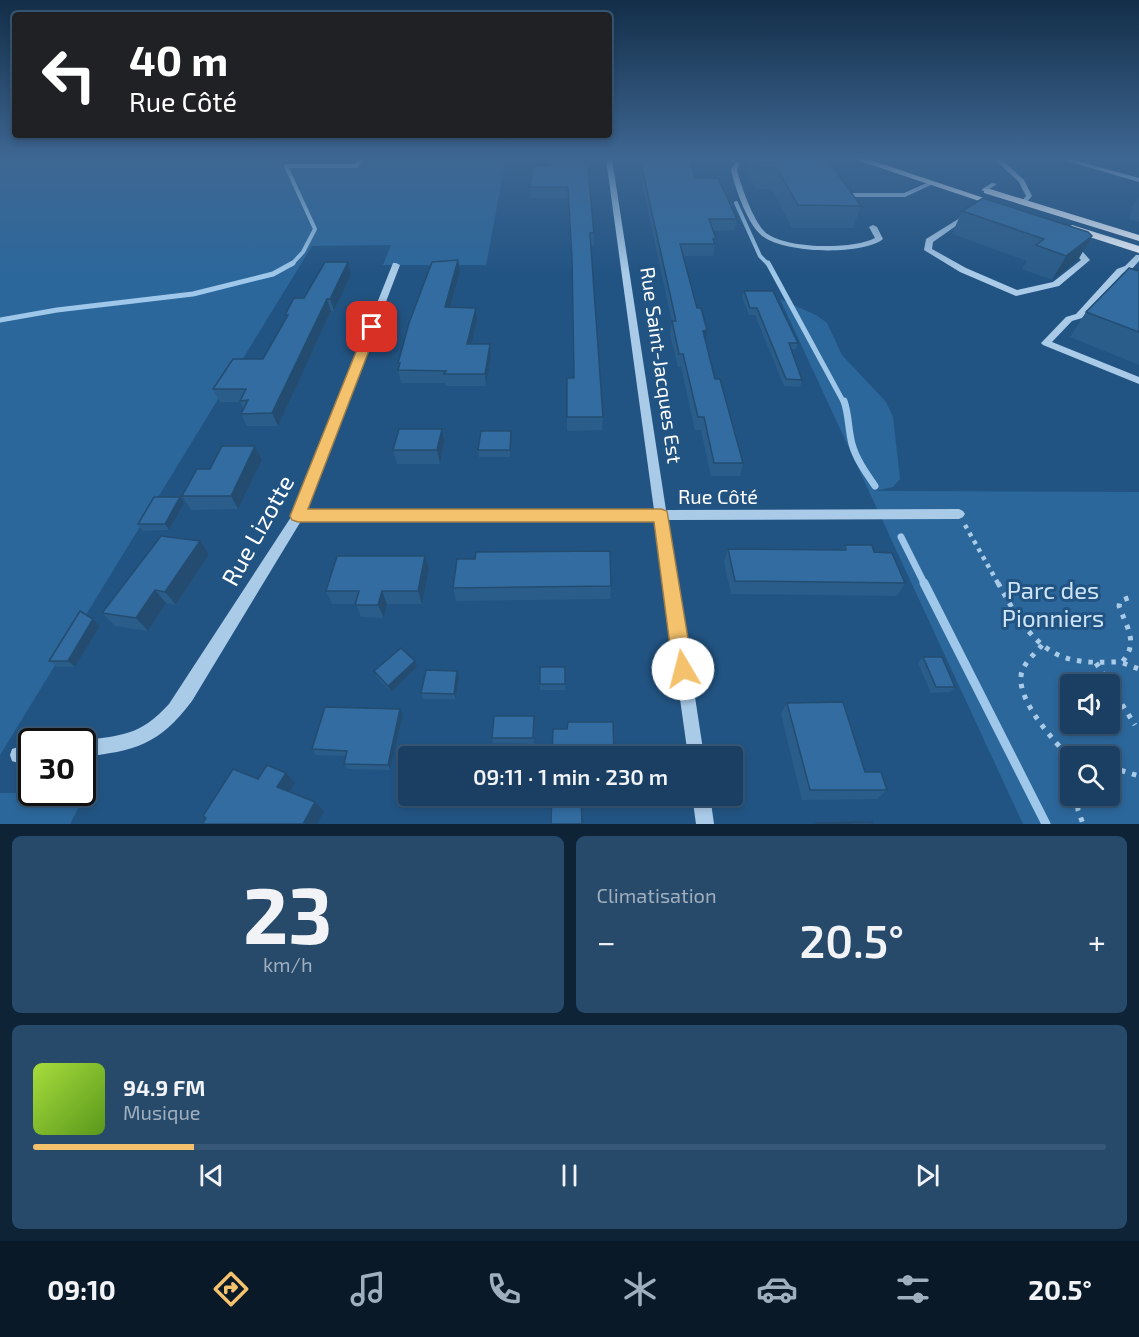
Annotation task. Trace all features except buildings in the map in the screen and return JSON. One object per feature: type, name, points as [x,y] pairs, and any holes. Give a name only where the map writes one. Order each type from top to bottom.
[{"type":"main road","points":[[976,197],[1139,250]]},
{"type":"main road","points":[[1010,197],[1139,238]]},
{"type":"street","name":"Rue Saint-Jacques Est","points":[[615,197],[695,746]]},
{"type":"street","points":[[744,197],[760,230],[771,239],[796,246],[865,246],[879,239],[873,227]]},
{"type":"street","points":[[1024,202],[1028,197]]},
{"type":"street","points":[[993,203],[979,212],[964,216],[937,234],[928,242],[928,250],[963,270],[1016,293],[1059,283],[1086,260],[1070,243],[1059,239]]},
{"type":"street","points":[[1070,243],[1083,232]]},
{"type":"street","points":[[1139,257],[1128,268],[1120,271],[1080,316],[1069,319],[1046,343],[1139,381]]},
{"type":"street","name":"Rue Lizotte","points":[[96,746],[129,742],[150,734],[170,718],[298,516],[396,265]]},
{"type":"street","points":[[1128,268],[1139,272]]},
{"type":"street","name":"Rue Côté","points":[[298,516],[959,514]]},
{"type":"street","points":[[703,806],[705,824]]},
{"type":"path","points":[[959,514],[1017,618],[1030,635],[1042,645],[1066,658],[1096,662],[1122,662],[1139,669]]},
{"type":"path","points":[[1122,662],[1131,652],[1132,641],[1119,606],[1120,601],[1131,597]]},
{"type":"path","points":[[1042,645],[1021,675],[1021,686],[1047,733],[1060,747]]},
{"type":"path","points":[[1096,662],[1104,674]]},
{"type":"path","points":[[1120,700],[1136,725]]},
{"type":"path","points":[[1120,770],[1139,776]]},
{"type":"path","points":[[1078,806],[1083,824]]},
{"type":"green space","points":[[0,197],[499,197],[486,265],[383,265],[391,245],[312,246],[0,755]]},
{"type":"green space","name":"Parc des Pionniers","points":[[780,299],[816,315],[827,323],[842,355],[886,402],[893,417],[900,479],[893,487],[874,491],[1139,492],[1139,824],[1023,824]]},
{"type":"green space","points":[[0,793],[18,793],[18,806],[79,806],[70,824],[0,824]]},
{"type":"waterway","points":[[293,263],[303,252],[315,229],[300,197]]},
{"type":"waterway","points":[[736,203],[760,256],[769,265]]},
{"type":"waterway","points":[[0,320],[57,310],[193,294],[273,274],[293,263]]},
{"type":"waterway","points":[[768,263],[844,403]]},
{"type":"waterway","points":[[844,401],[854,450],[875,486]]},
{"type":"waterway","points":[[901,537],[924,583]]},
{"type":"waterway","points":[[924,583],[1046,824]]},
{"type":"route","points":[[372,327],[298,516],[661,516],[683,669]]}]
